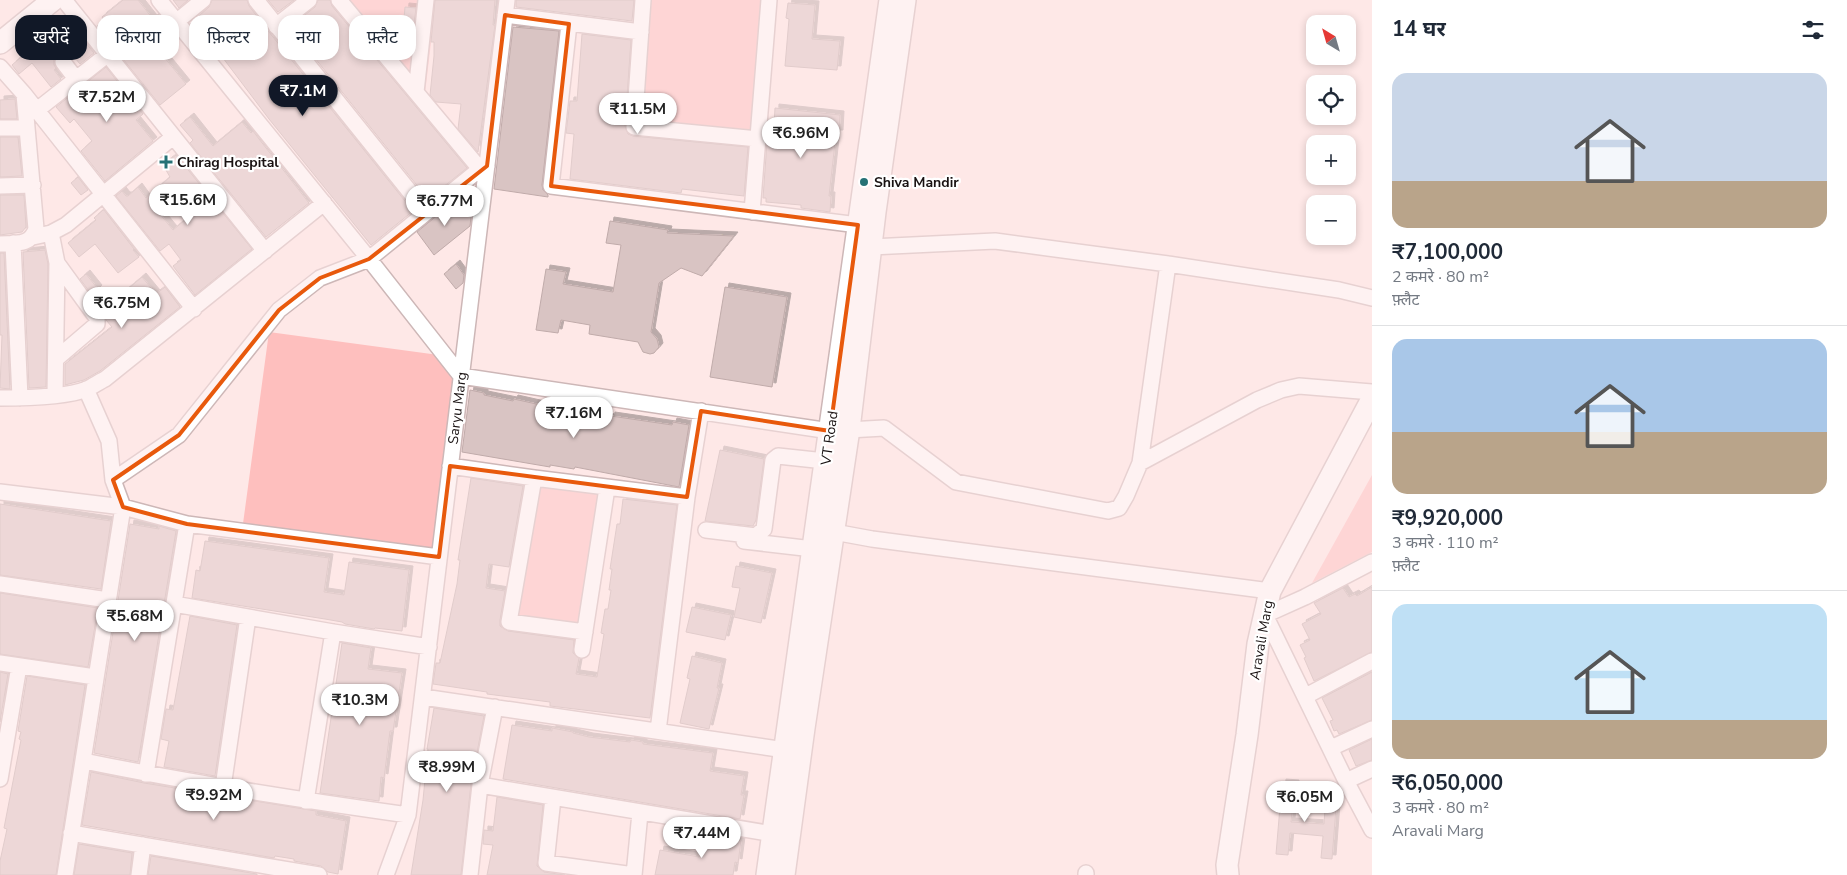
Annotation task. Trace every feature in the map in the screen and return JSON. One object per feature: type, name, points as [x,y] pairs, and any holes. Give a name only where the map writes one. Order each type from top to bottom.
[{"type":"street","points":[[0,26],[32,0]]},
{"type":"street","points":[[0,43],[53,0]]},
{"type":"street","points":[[64,0],[97,40]]},
{"type":"street","points":[[159,0],[171,15]]},
{"type":"street","points":[[179,20],[203,0]]},
{"type":"street","points":[[256,0],[426,212]]},
{"type":"street","points":[[276,26],[309,0]]},
{"type":"street","points":[[113,480],[179,436],[279,310],[320,278],[369,259],[483,168],[339,0]]},
{"type":"street","points":[[416,92],[426,0]]},
{"type":"street","points":[[643,0],[634,126],[758,140]]},
{"type":"street","points":[[752,212],[769,0]]},
{"type":"street","name":"VT Road","points":[[784,875],[834,532],[840,430],[858,225],[890,0]]},
{"type":"street","name":"VT Road","points":[[768,875],[825,461],[840,430],[871,247],[905,0]]},
{"type":"street","points":[[506,8],[570,24],[640,32]]},
{"type":"street","name":"Saryu Marg","points":[[386,875],[408,815],[461,376],[483,168],[506,8]]},
{"type":"street","points":[[570,24],[551,186],[858,225]]},
{"type":"street","points":[[179,26],[324,203],[461,376],[840,430],[884,428],[956,482],[1108,511],[1119,508],[1140,464],[1168,264]]},
{"type":"street","points":[[36,110],[100,60]]},
{"type":"street","points":[[113,60],[265,251]]},
{"type":"street","points":[[62,62],[76,79]]},
{"type":"street","points":[[0,67],[24,94],[194,309]]},
{"type":"street","points":[[20,398],[6,243],[27,242],[33,237],[36,229],[24,94]]},
{"type":"street","points":[[0,128],[27,128]]},
{"type":"street","points":[[33,237],[51,234],[66,225],[173,137]]},
{"type":"street","points":[[0,186],[33,185]]},
{"type":"street","points":[[0,398],[20,398],[86,389],[105,380],[324,203]]},
{"type":"street","points":[[51,234],[57,263],[55,394]]},
{"type":"street","points":[[871,247],[995,241],[1168,264],[1339,290],[1372,298]]},
{"type":"street","points":[[56,359],[97,324],[97,318],[57,263]]},
{"type":"street","points":[[1140,464],[1249,404],[1281,390],[1300,386],[1372,392]]},
{"type":"street","points":[[65,875],[122,507],[113,480],[109,442],[86,389]]},
{"type":"street","name":"Aravali Marg","points":[[1228,875],[1227,865],[1247,735],[1258,644],[1270,591],[1372,399]]},
{"type":"street","points":[[658,731],[682,533],[701,411]]},
{"type":"street","points":[[706,530],[756,536],[764,529],[773,460],[778,456],[825,461]]},
{"type":"street","points":[[450,466],[606,488],[687,497]]},
{"type":"street","points":[[534,478],[509,622],[585,632]]},
{"type":"street","points":[[582,650],[606,488]]},
{"type":"street","points":[[0,492],[122,507],[186,524],[440,557]]},
{"type":"street","points":[[146,774],[186,524]]},
{"type":"street","points":[[834,532],[1270,591]]},
{"type":"street","points":[[682,533],[813,549]]},
{"type":"street","points":[[1370,822],[1346,781],[1265,614],[1305,597],[1372,562]]},
{"type":"street","points":[[0,584],[108,600]]},
{"type":"street","points":[[174,604],[429,647]]},
{"type":"street","points":[[222,787],[248,617]]},
{"type":"street","points":[[306,801],[333,632]]},
{"type":"street","points":[[1306,696],[1372,661]]},
{"type":"street","points":[[0,663],[95,677]]},
{"type":"street","points":[[0,779],[3,740],[19,666]]},
{"type":"street","points":[[423,697],[785,750]]},
{"type":"street","points":[[470,875],[480,786],[495,707]]},
{"type":"street","points":[[1331,748],[1372,729]]},
{"type":"street","points":[[84,762],[306,801],[408,815]]},
{"type":"street","points":[[1346,781],[1372,769]]},
{"type":"street","points":[[480,786],[773,834]]},
{"type":"street","points":[[553,798],[546,864],[634,875],[640,813]]},
{"type":"street","points":[[72,833],[293,873],[319,875]]},
{"type":"street","points":[[139,875],[143,845]]},
{"type":"highlighted area","points":[[505,15],[569,24],[551,186],[858,225],[830,431],[701,411],[687,497],[450,466],[439,557],[187,524],[123,507],[113,480],[179,435],[279,310],[320,278],[369,259],[487,166]]},
{"type":"shaded area","points":[[339,0],[436,0],[424,102],[389,60],[416,60],[416,15],[352,15]]},
{"type":"shaded area","points":[[644,0],[769,0],[758,139],[634,127]]},
{"type":"shaded area","points":[[269,332],[446,356],[461,376],[439,557],[242,531]]},
{"type":"shaded area","points":[[1372,475],[1372,552],[1312,583]]},
{"type":"shaded area","points":[[534,478],[607,488],[582,650],[509,622]]},
{"type":"building","points":[[123,0],[138,0],[150,15],[104,15]]},
{"type":"building","points":[[173,0],[188,0],[179,8]]},
{"type":"building","points":[[212,0],[247,0],[256,15],[200,15],[209,7]]},
{"type":"building","points":[[268,0],[294,0],[278,12]]},
{"type":"building","points":[[318,0],[330,0],[332,6],[349,26],[349,60],[377,60],[467,168],[428,199],[316,60],[339,60],[339,15],[305,15],[315,7]]},
{"type":"building","points":[[435,0],[495,0],[493,25],[495,25],[478,152],[458,129],[461,104],[436,102],[430,95],[434,56],[434,42],[431,42]]},
{"type":"building","points":[[516,0],[634,0],[632,21],[516,7]]},
{"type":"building","points":[[788,3],[815,5],[812,39],[840,41],[837,70],[785,66],[789,19],[786,18]]},
{"type":"building","points":[[405,7],[416,8],[415,15],[404,15]]},
{"type":"building","points":[[513,27],[559,31],[542,185],[548,197],[494,189]]},
{"type":"building","points":[[268,31],[278,43],[278,60],[292,60],[413,211],[371,245],[269,119],[225,60],[268,60]]},
{"type":"building","points":[[582,34],[631,40],[625,126],[628,134],[748,147],[744,196],[682,189],[681,193],[570,179],[574,134],[566,133],[570,101],[577,101]]},
{"type":"building","points":[[87,44],[94,53],[87,58]]},
{"type":"building","points":[[18,60],[54,60],[56,68],[54,70],[61,79],[51,87],[32,63],[19,74],[12,65]]},
{"type":"building","points":[[77,60],[85,60],[80,64]]},
{"type":"building","points":[[124,60],[166,60],[186,84],[160,105]]},
{"type":"building","points":[[106,67],[143,114],[136,120],[153,141],[105,181],[81,151],[92,141],[74,119],[70,123],[56,107]]},
{"type":"building","points":[[15,99],[17,119],[0,119],[0,100]]},
{"type":"building","points":[[775,108],[840,115],[839,134],[836,134],[829,196],[831,196],[830,212],[801,208],[801,205],[766,202],[766,198],[763,198],[767,142],[773,142]]},
{"type":"building","points":[[190,117],[213,146],[242,122],[251,133],[253,131],[309,203],[266,237],[190,143],[193,140],[180,125]]},
{"type":"building","points":[[0,137],[18,137],[22,176],[0,177]]},
{"type":"building","points":[[176,155],[252,249],[195,295],[173,266],[181,260],[169,244],[160,251],[116,196],[122,191],[128,196],[138,187],[146,198],[170,177],[163,165]],"holes":[[[177,198],[191,215],[173,230],[159,213]]]},
{"type":"building","points":[[78,177],[88,190],[81,195],[71,183]]},
{"type":"building","points":[[0,195],[24,195],[26,227],[22,232],[0,235]]},
{"type":"building","points":[[456,200],[471,217],[470,226],[434,255],[417,232]]},
{"type":"building","points":[[103,210],[139,257],[118,273],[95,244],[79,257],[68,243],[96,220],[94,218]]},
{"type":"building","points":[[610,221],[668,230],[667,233],[734,236],[702,276],[681,268],[659,283],[651,332],[657,339],[659,347],[654,353],[643,352],[638,342],[589,334],[590,325],[561,320],[558,333],[536,330],[546,269],[566,272],[563,284],[613,292],[621,245],[606,243]]},
{"type":"building","points":[[45,250],[48,264],[46,387],[29,388],[23,252]]},
{"type":"building","points":[[0,253],[4,253],[10,389],[0,388],[2,335],[0,335]]},
{"type":"building","points":[[456,264],[464,275],[463,283],[456,289],[444,274]]},
{"type":"building","points":[[86,274],[98,289],[92,295],[80,279]]},
{"type":"building","points":[[142,277],[156,294],[165,287],[180,307],[100,371],[84,380],[65,385],[65,364],[112,327],[106,320],[103,310]]},
{"type":"building","points":[[725,287],[787,297],[772,387],[710,377]]},
{"type":"building","points":[[470,390],[484,393],[484,395],[513,401],[514,399],[563,410],[564,406],[584,409],[583,413],[611,418],[611,416],[672,425],[673,422],[689,425],[679,487],[575,467],[574,469],[550,465],[550,467],[462,452]]},
{"type":"building","points":[[720,450],[764,459],[756,520],[753,526],[705,521]]},
{"type":"building","points":[[471,478],[523,486],[509,567],[489,564],[486,588],[505,591],[500,626],[508,631],[574,640],[573,653],[579,658],[576,674],[597,677],[604,634],[601,633],[605,609],[608,609],[611,590],[609,590],[612,569],[610,569],[617,524],[620,524],[623,499],[677,505],[650,718],[550,706],[550,702],[487,694],[487,692],[433,684],[436,663],[440,663],[457,584],[460,560],[458,560]]},
{"type":"building","points":[[0,504],[111,521],[101,589],[0,575]]},
{"type":"building","points":[[130,524],[159,529],[159,526],[176,531],[138,762],[94,753]]},
{"type":"building","points":[[205,541],[329,558],[324,592],[344,595],[349,562],[409,570],[402,631],[374,629],[325,619],[192,598],[196,570],[200,571]]},
{"type":"building","points":[[736,566],[772,573],[761,623],[734,617],[740,588],[732,587]]},
{"type":"building","points":[[1372,587],[1372,652],[1314,681],[1300,645],[1310,640],[1302,624],[1321,614],[1314,603],[1343,588],[1349,597],[1355,594],[1357,596]]},
{"type":"building","points":[[0,593],[98,608],[88,667],[0,654]]},
{"type":"building","points":[[692,607],[731,615],[725,640],[686,632]]},
{"type":"building","points":[[190,616],[237,625],[215,776],[164,767],[169,741],[161,739],[166,709],[173,710]]},
{"type":"building","points":[[342,643],[371,648],[368,669],[402,673],[393,731],[390,731],[384,778],[381,777],[379,801],[320,793]]},
{"type":"building","points":[[692,656],[722,663],[717,688],[719,688],[709,729],[680,723],[690,679],[687,678]]},
{"type":"building","points":[[0,672],[8,674],[0,722]]},
{"type":"building","points":[[1372,672],[1372,720],[1339,734],[1337,730],[1334,731],[1330,721],[1333,720],[1322,698]]},
{"type":"building","points":[[27,676],[85,685],[56,875],[0,875],[0,861],[7,829],[4,828],[21,740],[19,739],[21,732],[18,731]]},
{"type":"building","points":[[434,708],[484,716],[471,784],[461,875],[411,875],[423,800],[427,749]]},
{"type":"building","points":[[512,725],[552,731],[552,728],[589,737],[630,742],[631,740],[643,742],[643,744],[713,753],[710,771],[744,776],[741,795],[744,795],[740,819],[503,779]]},
{"type":"building","points":[[1372,739],[1372,760],[1356,766],[1349,750]]},
{"type":"building","points":[[91,772],[144,783],[316,811],[316,815],[346,821],[338,874],[328,872],[321,866],[294,861],[294,859],[275,856],[274,858],[82,825]]},
{"type":"building","points":[[1282,783],[1295,784],[1291,822],[1324,824],[1326,794],[1337,795],[1332,859],[1321,858],[1323,836],[1290,833],[1288,855],[1276,854]]},
{"type":"building","points":[[497,797],[543,805],[537,866],[544,872],[565,875],[487,875],[493,845],[483,844],[484,830],[493,831]]},
{"type":"building","points":[[702,836],[741,841],[738,863],[735,862],[733,875],[655,875],[660,850],[699,857]]},
{"type":"building","points":[[79,844],[132,853],[130,875],[74,875]]},
{"type":"building","points":[[151,856],[257,874],[257,875],[148,875]]},
{"type":"place","name":"Chirag Hospital","points":[[166,162]]},
{"type":"place","name":"Shiva Mandir","points":[[864,182]]}]
